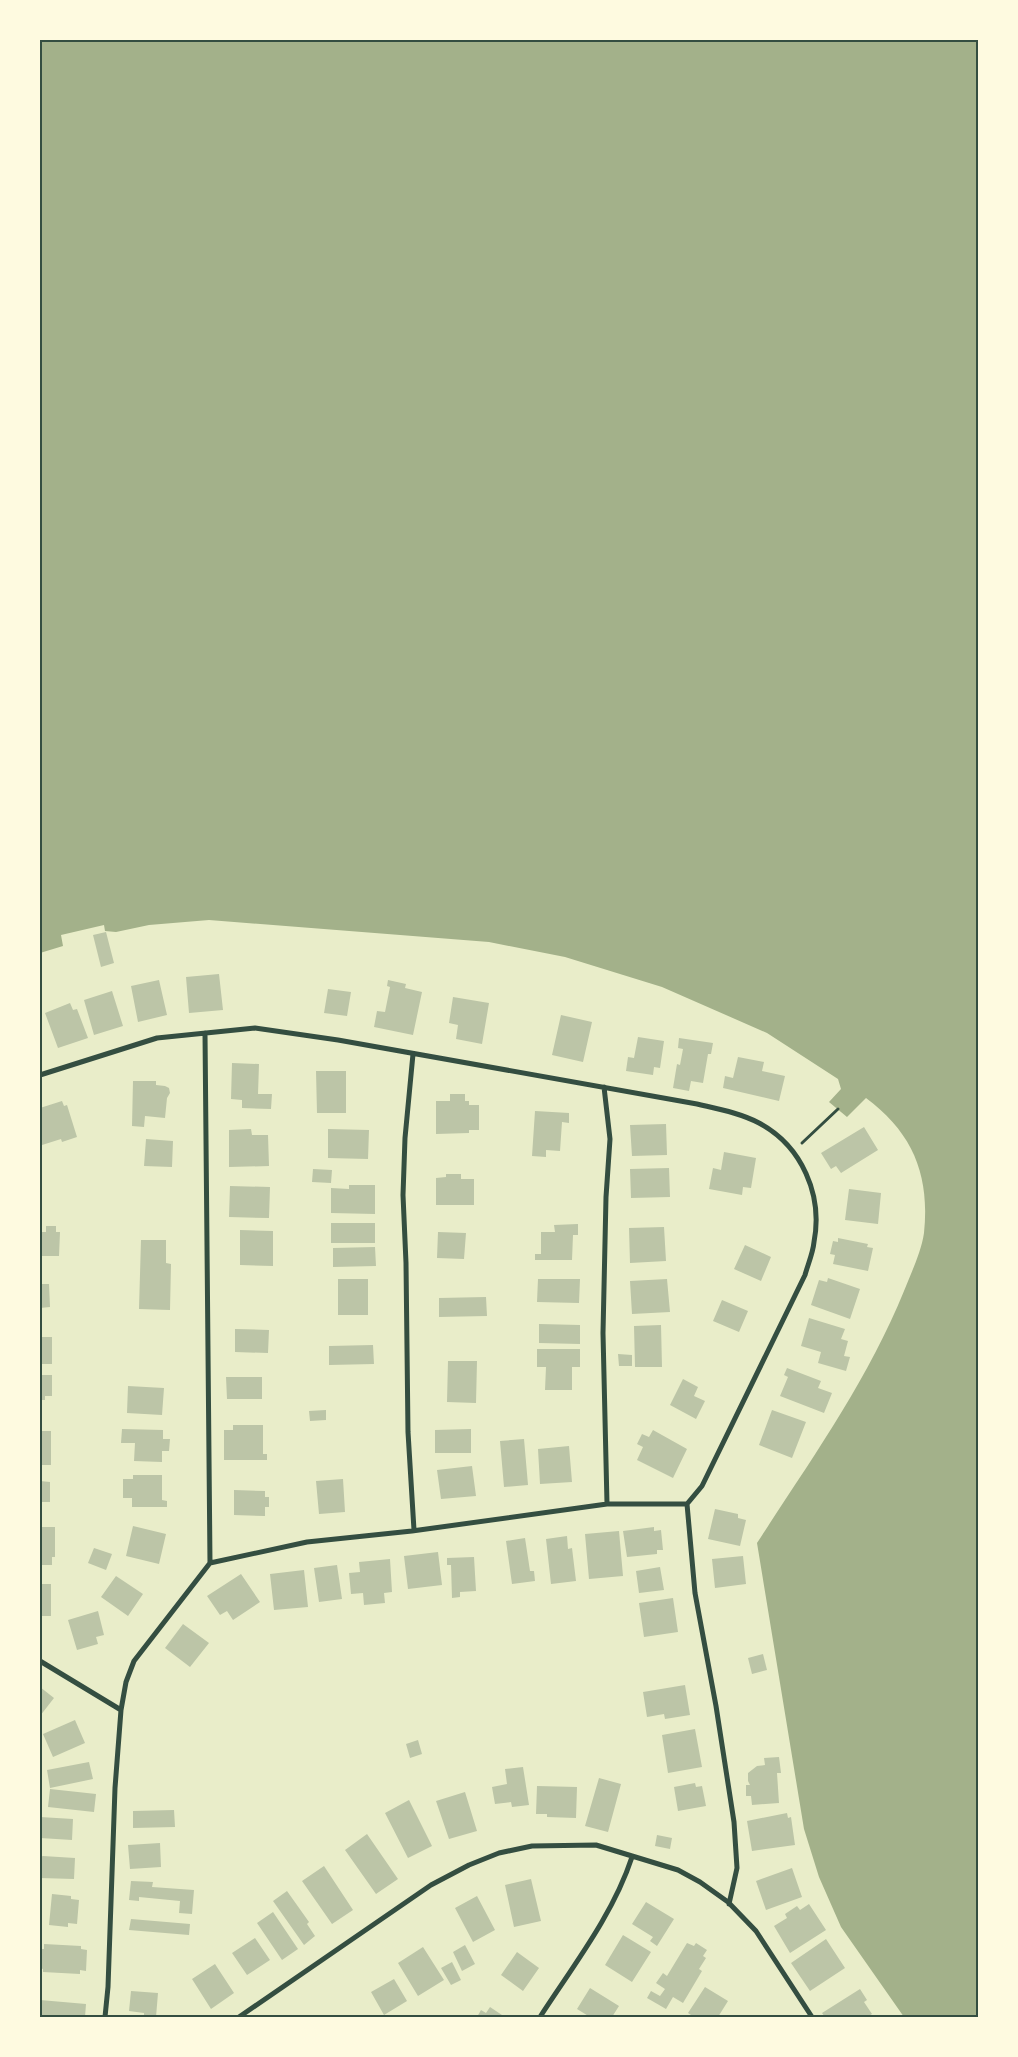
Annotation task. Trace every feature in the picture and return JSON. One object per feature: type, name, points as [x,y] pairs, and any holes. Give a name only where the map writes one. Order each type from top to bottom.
[{"type":"street","points":[[40,1076],[157,1038],[255,1028],[697,1104],[735,1114],[759,1123],[783,1139],[793,1150],[806,1171],[813,1193],[817,1217],[814,1243],[804,1275],[768,1352],[702,1486],[688,1504],[695,1592],[716,1706],[734,1822],[737,1868],[729,1904]]},
{"type":"street","points":[[105,2017],[108,1987],[114,1797],[121,1710],[126,1682],[134,1661],[210,1563],[205,1033]]},
{"type":"street","points":[[413,1054],[404,1138],[403,1195],[408,1432],[414,1530]]},
{"type":"street","points":[[604,1087],[610,1139],[606,1197],[603,1333],[607,1504]]},
{"type":"street","points":[[210,1563],[307,1542],[414,1530],[607,1504],[688,1504]]},
{"type":"street","points":[[40,1661],[121,1710]]},
{"type":"street","points":[[239,2017],[431,1885],[469,1865],[499,1853],[532,1846],[596,1845],[678,1870],[700,1882],[729,1904],[756,1932],[812,2017]]},
{"type":"street","points":[[540,2017],[596,1931],[623,1884],[632,1857]]},
{"type":"path","points":[[793,1150],[838,1109]]},
{"type":"shaded area","points":[[40,40],[978,40],[978,2017],[904,2017],[841,1927],[819,1877],[804,1829],[757,1543],[817,1451],[873,1357],[904,1291],[923,1240],[925,1212],[921,1174],[907,1141],[896,1126],[866,1098],[847,1117],[829,1102],[841,1089],[838,1079],[767,1033],[662,987],[565,957],[489,942],[209,920],[149,925],[116,932],[105,931],[104,925],[61,935],[63,946],[40,953]]},
{"type":"building","points":[[106,932],[114,963],[101,967],[93,935]]},
{"type":"building","points":[[219,974],[223,1010],[189,1013],[186,977]]},
{"type":"building","points":[[159,980],[167,1015],[138,1022],[131,986]]},
{"type":"building","points":[[388,980],[406,984],[405,988],[422,992],[413,1035],[374,1027],[377,1011],[385,1012],[390,987],[387,986]]},
{"type":"building","points":[[328,989],[351,992],[347,1016],[324,1013]]},
{"type":"building","points":[[112,991],[123,1026],[94,1035],[84,1000]]},
{"type":"building","points":[[453,997],[489,1003],[482,1044],[456,1039],[458,1025],[449,1023]]},
{"type":"building","points":[[70,1003],[73,1010],[77,1009],[88,1038],[58,1048],[45,1013]]},
{"type":"building","points":[[561,1015],[592,1022],[583,1062],[552,1055]]},
{"type":"building","points":[[638,1037],[664,1041],[660,1068],[654,1067],[653,1075],[626,1071],[628,1057],[634,1058]]},
{"type":"building","points":[[679,1038],[713,1043],[711,1054],[708,1054],[703,1083],[691,1081],[689,1091],[673,1088],[677,1064],[680,1065],[683,1049],[678,1048]]},
{"type":"building","points":[[738,1057],[764,1062],[762,1071],[785,1076],[779,1101],[723,1088],[725,1076],[733,1078]]},
{"type":"building","points":[[232,1063],[259,1064],[258,1094],[272,1094],[271,1109],[242,1108],[242,1100],[231,1099]]},
{"type":"building","points":[[316,1071],[346,1071],[346,1113],[317,1113]]},
{"type":"building","points":[[133,1081],[156,1081],[156,1085],[169,1088],[170,1093],[167,1098],[165,1118],[145,1116],[144,1127],[132,1126]]},
{"type":"building","points":[[450,1094],[465,1094],[465,1101],[469,1101],[469,1105],[479,1105],[479,1130],[469,1130],[469,1133],[436,1134],[436,1101],[450,1101]]},
{"type":"building","points":[[62,1101],[64,1106],[67,1105],[77,1137],[62,1142],[61,1139],[42,1145],[40,1138],[40,1108]]},
{"type":"building","points":[[535,1111],[569,1113],[569,1123],[562,1122],[560,1151],[546,1150],[546,1157],[532,1156]]},
{"type":"building","points":[[666,1124],[667,1155],[632,1156],[630,1125]]},
{"type":"building","points":[[864,1127],[878,1150],[841,1173],[836,1166],[831,1169],[821,1153]]},
{"type":"building","points":[[251,1129],[252,1135],[268,1135],[269,1166],[229,1167],[229,1130]]},
{"type":"building","points":[[328,1129],[369,1130],[368,1159],[328,1158]]},
{"type":"building","points":[[146,1139],[173,1141],[172,1167],[144,1166]]},
{"type":"building","points":[[724,1152],[756,1158],[751,1188],[743,1187],[742,1195],[709,1189],[713,1168],[721,1170]]},
{"type":"building","points":[[669,1168],[670,1197],[631,1198],[630,1169]]},
{"type":"building","points":[[313,1169],[332,1170],[331,1183],[312,1182]]},
{"type":"building","points":[[446,1174],[461,1174],[461,1179],[474,1179],[474,1205],[436,1205],[436,1178],[446,1177]]},
{"type":"building","points":[[349,1185],[375,1185],[375,1214],[331,1213],[331,1188],[349,1189]]},
{"type":"building","points":[[230,1186],[270,1187],[269,1218],[229,1217]]},
{"type":"building","points":[[849,1189],[881,1193],[878,1224],[845,1220]]},
{"type":"building","points":[[331,1223],[375,1223],[375,1243],[331,1243]]},
{"type":"building","points":[[578,1224],[578,1235],[573,1235],[572,1260],[535,1260],[535,1254],[541,1254],[541,1232],[555,1232],[554,1225]]},
{"type":"building","points":[[46,1226],[56,1226],[56,1232],[60,1232],[59,1256],[40,1256],[40,1232],[46,1232]]},
{"type":"building","points":[[664,1227],[666,1261],[630,1263],[629,1228]]},
{"type":"building","points":[[240,1230],[273,1231],[273,1266],[240,1265]]},
{"type":"building","points":[[438,1232],[466,1233],[464,1259],[437,1258]]},
{"type":"building","points":[[838,1238],[868,1244],[867,1247],[873,1248],[868,1271],[833,1264],[835,1255],[830,1254],[833,1241],[838,1242]]},
{"type":"building","points":[[141,1240],[166,1240],[166,1263],[171,1264],[170,1310],[139,1309]]},
{"type":"building","points":[[745,1245],[771,1257],[761,1281],[734,1269]]},
{"type":"building","points":[[375,1247],[376,1266],[333,1267],[333,1248]]},
{"type":"building","points":[[828,1278],[860,1289],[850,1319],[811,1305],[819,1280],[827,1282]]},
{"type":"building","points":[[338,1279],[368,1279],[368,1315],[338,1315]]},
{"type":"building","points":[[538,1279],[580,1279],[579,1303],[537,1302]]},
{"type":"building","points":[[667,1279],[670,1312],[632,1314],[630,1281]]},
{"type":"building","points":[[40,1284],[49,1284],[50,1307],[40,1308]]},
{"type":"building","points":[[486,1297],[487,1316],[439,1317],[439,1298]]},
{"type":"building","points":[[722,1300],[748,1311],[739,1332],[713,1321]]},
{"type":"building","points":[[809,1318],[845,1329],[841,1339],[848,1341],[844,1356],[850,1357],[846,1371],[818,1363],[821,1352],[801,1346]]},
{"type":"building","points":[[539,1324],[580,1325],[580,1344],[539,1343]]},
{"type":"building","points":[[661,1325],[662,1367],[635,1367],[634,1326]]},
{"type":"building","points":[[235,1329],[269,1330],[268,1353],[235,1352]]},
{"type":"building","points":[[40,1337],[52,1337],[52,1364],[40,1364]]},
{"type":"building","points":[[373,1345],[374,1364],[329,1365],[329,1346]]},
{"type":"building","points":[[537,1349],[580,1349],[580,1367],[572,1367],[572,1390],[545,1390],[546,1367],[537,1367]]},
{"type":"building","points":[[618,1354],[632,1355],[632,1366],[619,1366]]},
{"type":"building","points":[[448,1361],[477,1361],[476,1403],[447,1402]]},
{"type":"building","points":[[787,1368],[821,1381],[818,1388],[832,1393],[824,1413],[780,1396],[788,1377],[784,1375]]},
{"type":"building","points":[[40,1375],[52,1375],[52,1396],[45,1396],[45,1400],[40,1400]]},
{"type":"building","points":[[226,1377],[262,1377],[262,1399],[227,1399]]},
{"type":"building","points":[[683,1379],[698,1387],[694,1396],[705,1401],[696,1419],[670,1405]]},
{"type":"building","points":[[128,1386],[164,1388],[162,1415],[127,1413]]},
{"type":"building","points":[[326,1410],[326,1420],[310,1421],[309,1411]]},
{"type":"building","points":[[772,1410],[806,1422],[792,1458],[759,1445]]},
{"type":"building","points":[[233,1425],[263,1425],[263,1454],[267,1454],[267,1460],[224,1460],[224,1430],[233,1430]]},
{"type":"building","points":[[122,1429],[163,1430],[163,1439],[170,1439],[169,1451],[162,1451],[162,1462],[134,1461],[135,1443],[121,1443]]},
{"type":"building","points":[[471,1429],[471,1453],[435,1453],[435,1430]]},
{"type":"building","points":[[653,1430],[687,1449],[673,1478],[637,1460],[643,1447],[637,1444],[642,1434],[649,1437]]},
{"type":"building","points":[[40,1431],[51,1431],[51,1465],[40,1465]]},
{"type":"building","points":[[524,1439],[528,1485],[504,1487],[500,1441]]},
{"type":"building","points":[[569,1446],[572,1482],[540,1484],[538,1449]]},
{"type":"building","points":[[472,1466],[476,1496],[441,1499],[437,1470]]},
{"type":"building","points":[[133,1475],[162,1475],[162,1500],[167,1501],[167,1507],[132,1507],[132,1498],[123,1498],[123,1479],[133,1479]]},
{"type":"building","points":[[343,1479],[345,1512],[319,1514],[316,1481]]},
{"type":"building","points":[[40,1481],[50,1482],[50,1502],[40,1502]]},
{"type":"building","points":[[234,1490],[265,1491],[265,1497],[269,1497],[269,1507],[265,1507],[265,1516],[234,1515]]},
{"type":"building","points":[[715,1509],[738,1514],[738,1518],[746,1520],[740,1546],[708,1539]]},
{"type":"building","points":[[133,1526],[166,1534],[159,1564],[126,1556]]},
{"type":"building","points":[[40,1527],[55,1527],[55,1557],[52,1557],[52,1565],[40,1565]]},
{"type":"building","points":[[654,1527],[654,1531],[661,1530],[663,1550],[657,1550],[657,1554],[627,1557],[623,1531]]},
{"type":"building","points":[[619,1531],[623,1576],[589,1579],[585,1534]]},
{"type":"building","points":[[567,1536],[568,1549],[572,1548],[576,1581],[551,1584],[546,1539]]},
{"type":"building","points":[[525,1538],[530,1571],[534,1571],[535,1581],[512,1584],[506,1541]]},
{"type":"building","points":[[94,1548],[112,1554],[106,1570],[88,1563]]},
{"type":"building","points":[[438,1552],[442,1585],[408,1589],[404,1556]]},
{"type":"building","points":[[743,1556],[746,1584],[715,1588],[712,1559]]},
{"type":"building","points":[[474,1557],[476,1591],[460,1592],[460,1597],[452,1598],[451,1565],[447,1565],[447,1558]]},
{"type":"building","points":[[390,1559],[392,1592],[384,1593],[385,1603],[364,1605],[363,1593],[351,1594],[349,1573],[360,1572],[359,1562]]},
{"type":"building","points":[[337,1565],[342,1599],[319,1602],[314,1568]]},
{"type":"building","points":[[660,1567],[664,1590],[639,1593],[636,1571]]},
{"type":"building","points":[[304,1570],[308,1607],[274,1610],[270,1574]]},
{"type":"building","points":[[241,1574],[260,1602],[233,1620],[227,1611],[220,1615],[207,1596]]},
{"type":"building","points":[[116,1576],[143,1594],[128,1616],[101,1597]]},
{"type":"building","points":[[40,1584],[51,1584],[51,1616],[40,1616]]},
{"type":"building","points":[[673,1598],[678,1632],[644,1637],[639,1603]]},
{"type":"building","points":[[98,1611],[104,1635],[96,1637],[98,1644],[77,1650],[68,1620]]},
{"type":"building","points":[[183,1624],[209,1643],[190,1667],[165,1648]]},
{"type":"building","points":[[763,1654],[767,1670],[752,1674],[748,1658]]},
{"type":"building","points":[[685,1685],[690,1715],[665,1719],[664,1714],[647,1717],[643,1692]]},
{"type":"building","points":[[40,1687],[54,1698],[40,1716]]},
{"type":"building","points":[[75,1720],[85,1743],[53,1757],[43,1734]]},
{"type":"building","points":[[695,1729],[702,1767],[668,1773],[662,1735]]},
{"type":"building","points":[[418,1740],[422,1754],[410,1758],[406,1744]]},
{"type":"building","points":[[779,1757],[781,1773],[777,1773],[779,1803],[752,1805],[751,1796],[746,1796],[746,1785],[750,1785],[748,1773],[757,1766],[765,1765],[764,1758]]},
{"type":"building","points":[[89,1762],[93,1779],[50,1788],[47,1770]]},
{"type":"building","points":[[523,1767],[529,1805],[512,1807],[511,1802],[495,1804],[492,1787],[507,1784],[505,1769]]},
{"type":"building","points":[[599,1778],[621,1784],[608,1832],[585,1826]]},
{"type":"building","points":[[695,1783],[696,1787],[702,1786],[706,1806],[678,1811],[674,1787]]},
{"type":"building","points":[[537,1786],[577,1787],[576,1818],[547,1817],[547,1814],[536,1814]]},
{"type":"building","points":[[50,1789],[96,1794],[94,1812],[48,1807]]},
{"type":"building","points":[[465,1792],[477,1831],[449,1839],[436,1801]]},
{"type":"building","points":[[409,1800],[432,1846],[408,1858],[385,1813]]},
{"type":"building","points":[[174,1810],[175,1827],[133,1828],[133,1811]]},
{"type":"building","points":[[787,1813],[788,1818],[791,1817],[795,1845],[752,1851],[747,1821]]},
{"type":"building","points":[[40,1817],[73,1819],[72,1840],[40,1838]]},
{"type":"building","points":[[367,1834],[398,1879],[376,1894],[345,1850]]},
{"type":"building","points":[[657,1835],[672,1838],[670,1849],[655,1846]]},
{"type":"building","points":[[160,1843],[161,1867],[130,1869],[128,1845]]},
{"type":"building","points":[[40,1857],[75,1858],[74,1879],[40,1878]]},
{"type":"building","points":[[324,1866],[353,1910],[332,1924],[302,1881]]},
{"type":"building","points":[[792,1868],[802,1897],[766,1910],[756,1881]]},
{"type":"building","points":[[531,1879],[541,1921],[514,1927],[505,1885]]},
{"type":"building","points":[[131,1881],[153,1882],[152,1887],[194,1890],[192,1914],[179,1913],[180,1901],[139,1897],[139,1901],[129,1900]]},
{"type":"building","points":[[287,1891],[309,1922],[307,1924],[315,1936],[304,1945],[273,1901]]},
{"type":"building","points":[[52,1894],[71,1896],[71,1899],[79,1900],[77,1924],[68,1923],[68,1927],[49,1925]]},
{"type":"building","points":[[477,1896],[495,1930],[473,1942],[455,1908]]},
{"type":"building","points":[[646,1902],[674,1919],[657,1946],[650,1941],[653,1937],[632,1924]]},
{"type":"building","points":[[809,1904],[826,1930],[790,1953],[774,1926],[787,1918],[785,1914],[797,1906],[800,1910]]},
{"type":"building","points":[[273,1912],[298,1949],[282,1960],[257,1923]]},
{"type":"building","points":[[131,1919],[190,1924],[189,1935],[129,1930]]},
{"type":"building","points":[[623,1935],[651,1952],[632,1982],[605,1965]]},
{"type":"building","points":[[255,1938],[270,1960],[247,1975],[232,1953]]},
{"type":"building","points":[[826,1939],[845,1968],[810,1991],[791,1963]]},
{"type":"building","points":[[687,1943],[694,1946],[696,1943],[707,1950],[703,1956],[706,1958],[699,1969],[702,1971],[683,2003],[673,1997],[666,2009],[647,1998],[651,1991],[660,1996],[665,1989],[656,1983],[663,1973],[667,1976]]},
{"type":"building","points":[[44,1944],[81,1946],[81,1949],[87,1950],[86,1971],[80,1970],[80,1974],[43,1972],[43,1969],[40,1968],[40,1949],[44,1949]]},
{"type":"building","points":[[465,1945],[475,1964],[462,1971],[453,1952]]},
{"type":"building","points":[[423,1947],[444,1980],[418,1996],[398,1963]]},
{"type":"building","points":[[517,1952],[539,1968],[523,1991],[501,1975]]},
{"type":"building","points":[[452,1962],[461,1980],[451,1985],[441,1968]]},
{"type":"building","points":[[215,1964],[234,1993],[211,2009],[192,1979]]},
{"type":"building","points":[[394,1979],[407,2001],[384,2015],[371,1992]]},
{"type":"building","points":[[705,1987],[728,2001],[718,2017],[694,2017],[688,2013]]},
{"type":"building","points":[[590,1988],[619,2006],[612,2017],[590,2017],[577,2009]]},
{"type":"building","points":[[860,1989],[867,2000],[864,2002],[872,2014],[867,2017],[825,2017],[822,2013]]},
{"type":"building","points":[[131,1991],[158,1993],[156,2017],[144,2017],[144,2013],[129,2011]]},
{"type":"building","points":[[40,2000],[86,2004],[85,2017],[40,2017]]},
{"type":"building","points":[[490,2007],[505,2017],[477,2017],[481,2010],[486,2013]]}]
